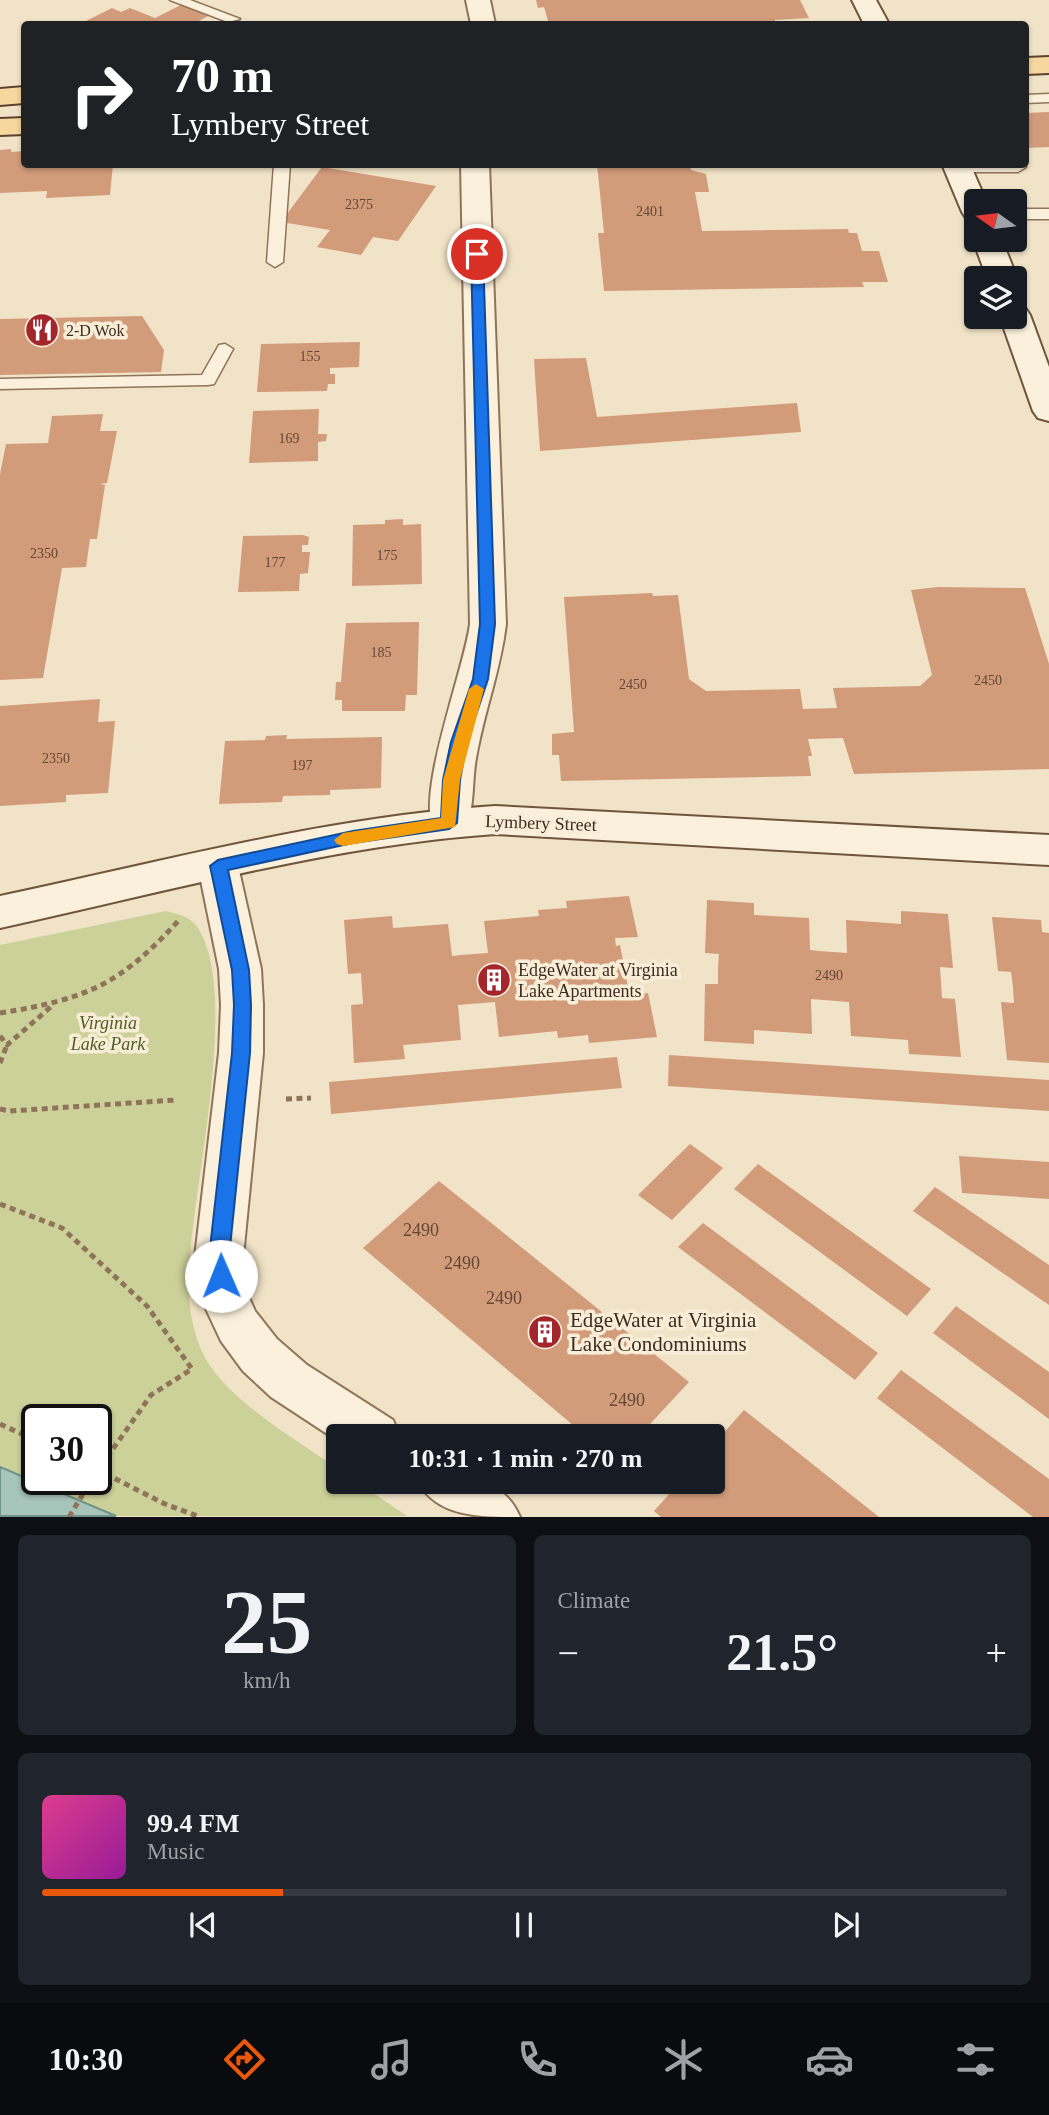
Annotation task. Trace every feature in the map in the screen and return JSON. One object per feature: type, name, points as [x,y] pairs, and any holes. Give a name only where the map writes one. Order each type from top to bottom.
[{"type":"main road","points":[[1029,66],[1049,65]]},
{"type":"main road","points":[[0,97],[21,95]]},
{"type":"main road","points":[[0,127],[21,126]]},
{"type":"street","points":[[478,0],[483,21]]},
{"type":"street","points":[[864,0],[874,21]]},
{"type":"street","points":[[449,823],[452,780],[459,742],[480,679],[488,624],[475,168]]},
{"type":"street","points":[[957,168],[966,189]]},
{"type":"street","points":[[1020,329],[1049,411]]},
{"type":"street","name":"Lymbery Street","points":[[0,912],[353,837],[449,823],[495,820],[1049,850]]},
{"type":"street","points":[[218,866],[240,970],[243,1005],[241,1053],[219,1257],[223,1294],[238,1326],[260,1355],[289,1381],[355,1424]]},
{"type":"street","points":[[461,1494],[494,1517]]},
{"type":"lane","points":[[177,0],[233,19]]},
{"type":"lane","points":[[1029,99],[1049,98]]},
{"type":"lane","points":[[275,262],[282,168]]},
{"type":"lane","points":[[1027,214],[1049,214]]},
{"type":"lane","points":[[0,384],[208,380],[225,349]]},
{"type":"path","points":[[0,1013],[54,1004],[97,991],[123,977],[180,919]]},
{"type":"path","points":[[0,1063],[7,1045],[54,1004]]},
{"type":"path","points":[[0,1036],[7,1045]]},
{"type":"path","points":[[286,1099],[311,1098]]},
{"type":"path","points":[[0,1109],[10,1111],[176,1100]]},
{"type":"path","points":[[0,1204],[62,1228],[146,1306],[192,1368],[151,1395],[112,1449]]},
{"type":"path","points":[[0,1424],[21,1434]]},
{"type":"path","points":[[112,1478],[165,1504],[200,1517]]},
{"type":"path","points":[[69,1517],[82,1495]]},
{"type":"green space","name":"Virginia Lake Park","points":[[166,911],[180,915],[198,928],[210,959],[215,999],[215,1045],[189,1275],[191,1312],[200,1347],[224,1383],[241,1399],[326,1461],[326,1494],[375,1494],[407,1516],[0,1516],[0,945]]},
{"type":"water","points":[[0,1467],[21,1476],[21,1495],[66,1495],[116,1516],[0,1516]]},
{"type":"building","points":[[536,0],[800,0],[809,18],[775,21],[548,21],[544,7],[538,8]]},
{"type":"building","points":[[185,3],[212,14],[199,21],[86,21],[112,8],[121,12],[130,8],[155,18]]},
{"type":"building","points":[[1049,112],[1049,147],[1029,148],[1029,113]]},
{"type":"building","points":[[0,150],[21,151],[21,168],[113,168],[110,195],[46,198],[47,191],[0,193]]},
{"type":"building","points":[[321,168],[436,186],[398,241],[373,237],[361,255],[317,247],[330,230],[281,222]]},
{"type":"building","points":[[597,168],[691,168],[706,174],[709,192],[695,192],[702,231],[848,229],[849,233],[857,233],[862,251],[879,251],[888,282],[862,282],[864,287],[604,291],[598,233],[604,233]]},
{"type":"building","points":[[142,316],[164,350],[161,372],[0,375],[0,319]]},
{"type":"building","points":[[360,342],[359,367],[330,368],[330,374],[335,374],[335,384],[328,384],[327,391],[257,392],[261,344]]},
{"type":"building","points":[[586,358],[597,417],[797,403],[801,432],[540,451],[534,359]]},
{"type":"building","points":[[319,409],[318,434],[327,434],[326,441],[318,442],[318,461],[249,463],[253,411]]},
{"type":"building","points":[[103,414],[100,431],[117,431],[107,483],[100,484],[105,485],[97,539],[90,539],[86,567],[62,568],[43,678],[0,680],[0,474],[6,444],[48,443],[52,416]]},
{"type":"building","points":[[403,519],[403,525],[421,524],[422,584],[352,586],[353,525],[385,524],[385,520]]},
{"type":"building","points":[[243,536],[309,537],[308,545],[302,545],[302,552],[310,552],[308,573],[300,574],[299,591],[238,592]]},
{"type":"building","points":[[938,587],[1025,588],[1049,664],[1049,769],[854,774],[843,738],[808,739],[812,756],[808,756],[811,776],[561,781],[559,755],[552,755],[552,734],[574,732],[564,597],[652,593],[653,596],[678,595],[689,679],[706,691],[800,689],[803,709],[837,708],[833,688],[920,686],[932,675],[911,590]]},
{"type":"building","points":[[419,622],[417,695],[406,695],[405,711],[342,711],[342,700],[335,700],[336,682],[341,682],[346,623]]},
{"type":"building","points":[[100,699],[98,722],[115,721],[108,793],[66,795],[66,802],[0,806],[0,706]]},
{"type":"building","points":[[287,735],[286,739],[382,737],[381,788],[330,790],[330,795],[283,796],[282,802],[219,804],[225,741],[265,740],[266,736]]},
{"type":"building","name":"EdgeWater at Virginia Lake Apartments","points":[[629,896],[638,937],[615,938],[616,946],[620,945],[628,987],[624,987],[625,995],[648,993],[657,1037],[589,1043],[588,1035],[558,1038],[557,1031],[499,1037],[495,1002],[458,1005],[461,1040],[403,1045],[405,1059],[354,1063],[351,1005],[363,1004],[361,973],[348,974],[344,920],[392,916],[393,928],[448,924],[452,956],[488,953],[484,921],[539,916],[538,910],[567,908],[566,901]]},
{"type":"building","name":"EdgeWater at Virginia Lake Apartments","points":[[707,900],[754,903],[754,915],[809,918],[810,950],[847,953],[846,920],[901,924],[901,911],[948,914],[953,968],[940,967],[942,998],[955,999],[961,1057],[909,1054],[908,1040],[851,1036],[849,1002],[811,999],[812,1034],[754,1030],[754,1044],[704,1041],[705,984],[718,984],[719,954],[705,953]]},
{"type":"building","points":[[992,917],[1041,920],[1042,932],[1049,933],[1049,1063],[1007,1060],[1001,1002],[1014,1003],[1013,987],[1011,972],[998,971]]},
{"type":"building","points":[[669,1055],[1049,1080],[1049,1111],[668,1086]]},
{"type":"building","points":[[617,1057],[622,1088],[331,1114],[329,1082]]},
{"type":"building","points":[[690,1144],[723,1168],[672,1220],[638,1195]]},
{"type":"building","points":[[959,1156],[1049,1162],[1049,1199],[962,1193]]},
{"type":"building","points":[[758,1164],[931,1289],[907,1316],[734,1189]]},
{"type":"building","points":[[439,1181],[689,1382],[650,1424],[572,1424],[363,1248]]},
{"type":"building","points":[[935,1187],[1049,1265],[1049,1305],[913,1211]]},
{"type":"building","points":[[703,1223],[878,1353],[855,1380],[678,1247]]},
{"type":"building","points":[[956,1306],[1049,1372],[1049,1419],[933,1333]]},
{"type":"building","points":[[901,1370],[1049,1479],[1049,1517],[1033,1517],[877,1398]]},
{"type":"building","points":[[744,1410],[879,1517],[661,1517],[654,1511],[669,1494],[725,1494],[725,1431]]},
{"type":"slow traffic","points":[[343,840],[403,828],[449,823],[452,780],[459,742],[476,689]]},
{"type":"place","name":"2-D Wok","points":[[42,330]]},
{"type":"place","name":"EdgeWater at Virginia Lake Apartments","points":[[494,980]]},
{"type":"place","name":"EdgeWater at Virginia Lake Condominiums","points":[[545,1332]]},
{"type":"route","points":[[221,1276],[219,1257],[241,1053],[243,1005],[234,936],[218,866],[353,837],[449,823],[452,780],[459,742],[480,679],[488,624],[477,254]]}]
